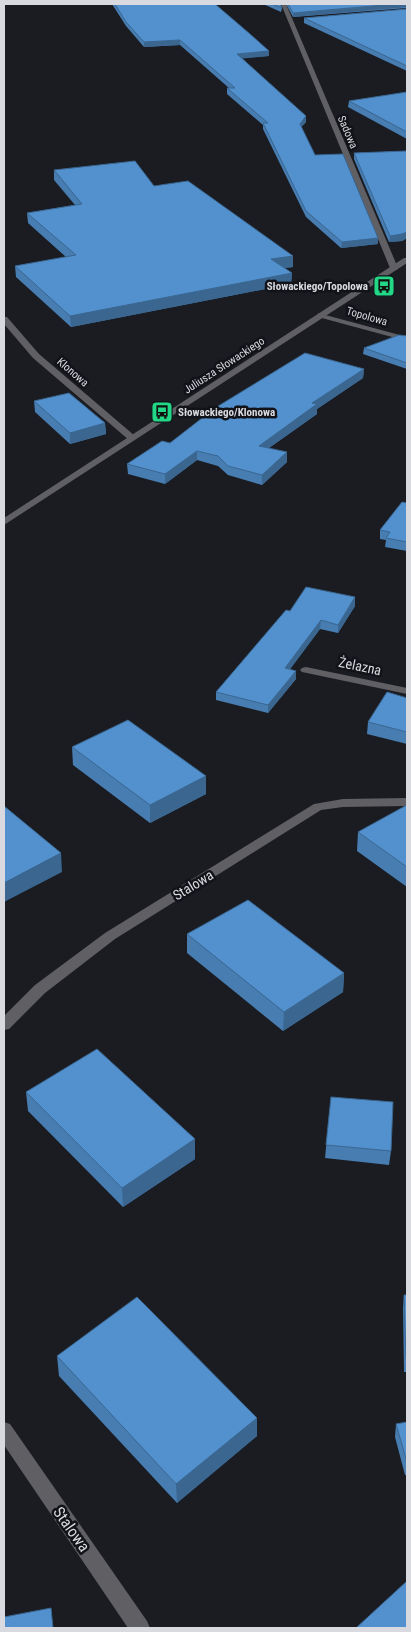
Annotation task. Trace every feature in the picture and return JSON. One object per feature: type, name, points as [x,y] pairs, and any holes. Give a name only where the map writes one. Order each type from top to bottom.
[{"type":"street","name":"Sadowa","points":[[283,4],[394,268]]},
{"type":"street","points":[[290,21],[300,20]]},
{"type":"street","name":"Juliusza Słowackiego","points":[[4,522],[407,260]]},
{"type":"street","name":"Topolowa","points":[[321,315],[407,339]]},
{"type":"street","name":"Klonowa","points":[[4,319],[36,356],[132,438]]},
{"type":"street","name":"Żelazna","points":[[306,670],[407,691]]},
{"type":"street","name":"Stalowa","points":[[4,1025],[40,989],[110,936],[318,807],[358,802],[407,802]]},
{"type":"street","name":"Stalowa","points":[[4,1430],[140,1628]]},
{"type":"building","points":[[115,4],[215,4],[250,34],[269,51],[237,54],[306,116],[300,124],[315,155],[343,154],[378,238],[342,242],[306,211],[263,123],[268,123],[227,88],[235,88],[180,40],[144,42],[126,22]]},
{"type":"building","points":[[288,4],[395,4],[293,13]]},
{"type":"building","points":[[407,9],[407,66],[304,18]]},
{"type":"building","points":[[407,92],[407,132],[349,101]]},
{"type":"building","points":[[407,151],[407,232],[390,236],[354,153]]},
{"type":"building","points":[[135,161],[154,186],[188,181],[293,256],[271,259],[292,273],[70,316],[15,266],[76,255],[27,213],[82,204],[54,170]]},
{"type":"building","points":[[399,335],[407,336],[407,363],[364,348]]},
{"type":"building","points":[[305,353],[364,369],[312,403],[317,404],[259,446],[287,452],[262,475],[228,466],[218,456],[197,451],[165,474],[127,464],[162,441],[170,443],[215,408]]},
{"type":"building","points":[[69,393],[105,423],[70,433],[34,401]]},
{"type":"building","points":[[402,502],[407,503],[407,542],[386,538],[390,532],[380,530]]},
{"type":"building","points":[[306,587],[355,597],[338,625],[321,620],[285,668],[296,671],[268,705],[216,692],[286,610],[290,611]]},
{"type":"building","points":[[387,692],[407,698],[407,732],[368,722]]},
{"type":"building","points":[[128,720],[206,776],[150,805],[72,747]]},
{"type":"building","points":[[407,805],[407,867],[358,832]]},
{"type":"building","points":[[4,806],[61,853],[4,883]]},
{"type":"building","points":[[248,900],[344,973],[284,1012],[187,934]]},
{"type":"building","points":[[97,1049],[195,1139],[122,1188],[26,1092]]},
{"type":"building","points":[[331,1097],[393,1102],[391,1151],[326,1145]]},
{"type":"building","points":[[404,1295],[407,1295],[407,1359],[406,1359]]},
{"type":"building","points":[[137,1297],[257,1418],[176,1484],[57,1356]]},
{"type":"building","points":[[407,1422],[407,1462],[396,1424]]},
{"type":"building","points":[[407,1581],[407,1628],[356,1628]]},
{"type":"building","points":[[51,1608],[53,1628],[4,1628],[4,1617]]},
{"type":"place","name":"Słowackiego/Topolowa","points":[[384,286]]},
{"type":"place","name":"Słowackiego/Klonowa","points":[[162,412]]}]
